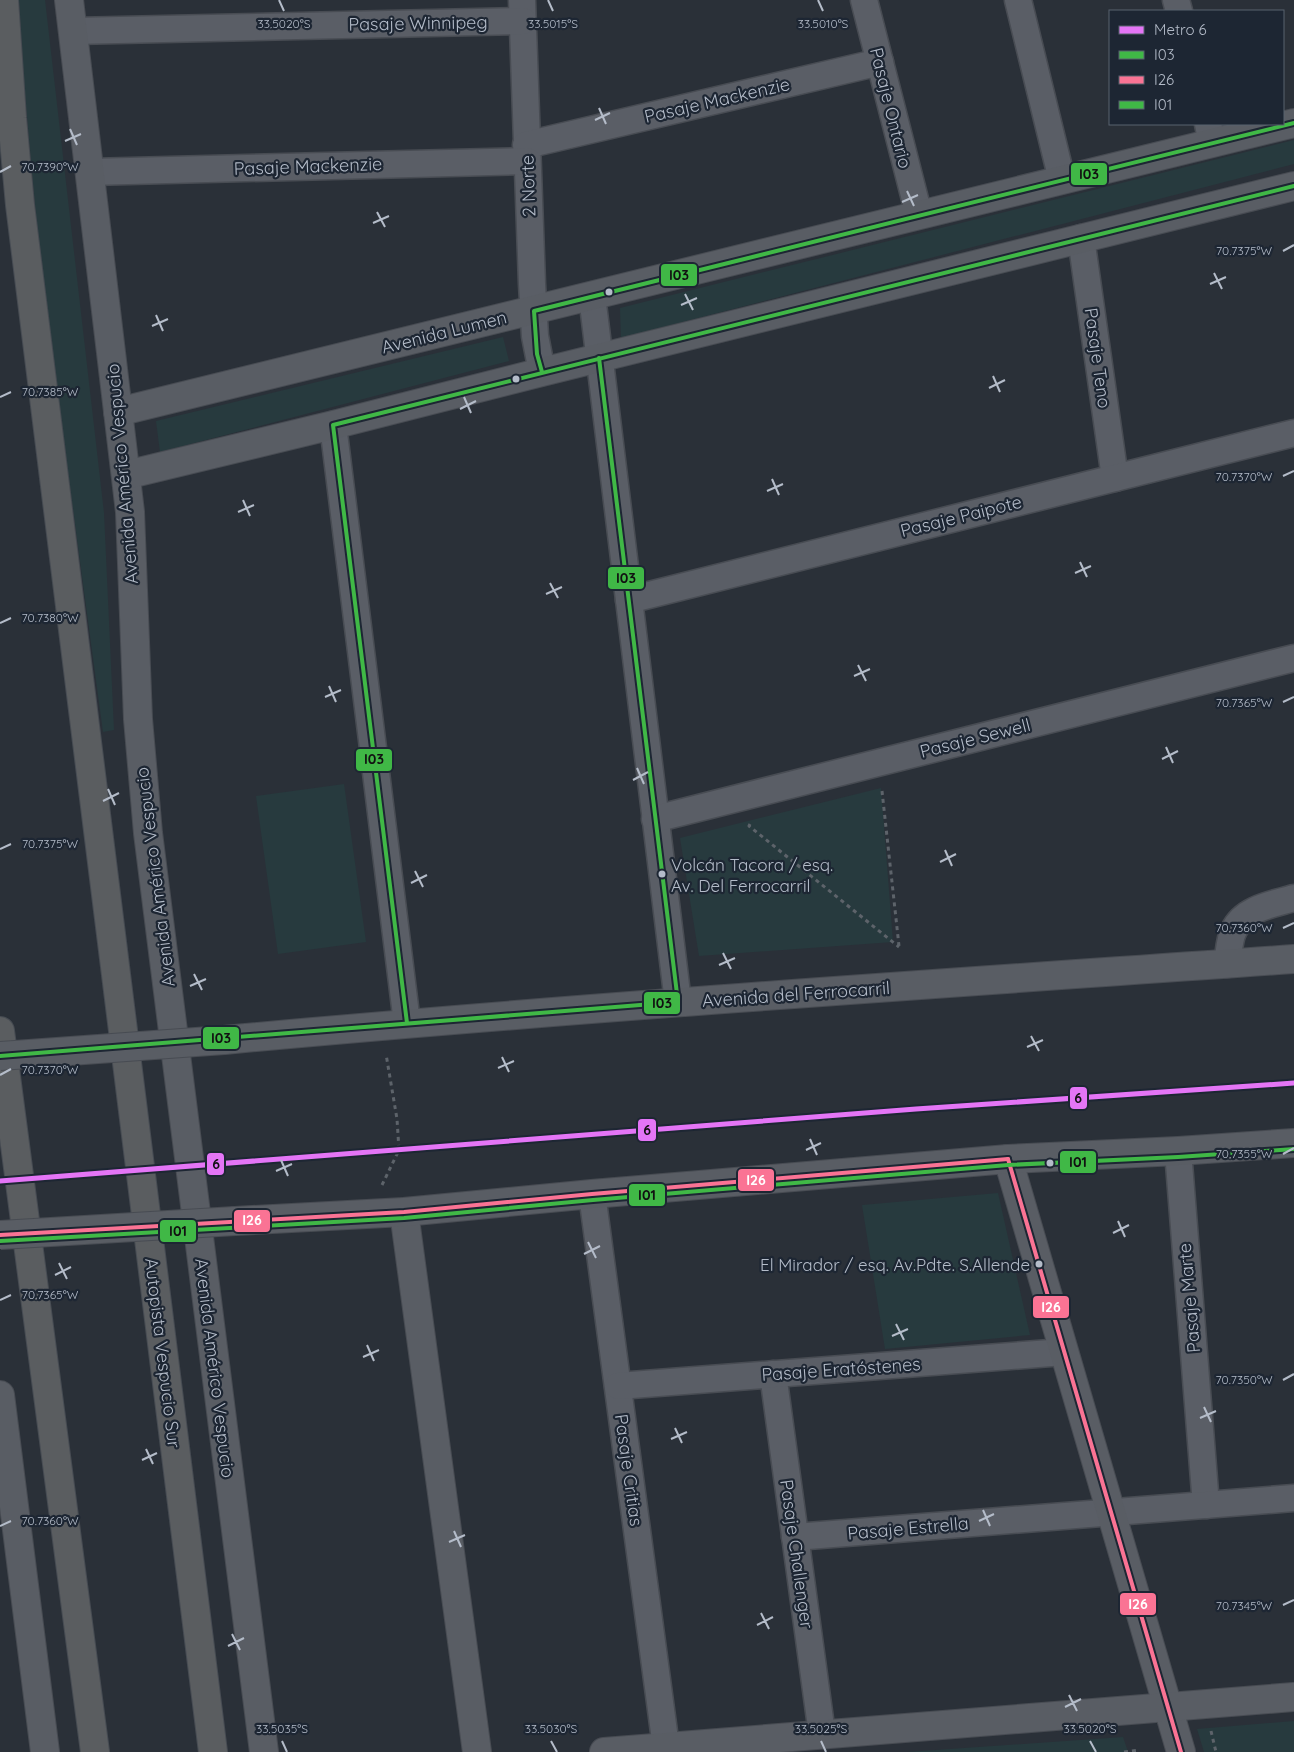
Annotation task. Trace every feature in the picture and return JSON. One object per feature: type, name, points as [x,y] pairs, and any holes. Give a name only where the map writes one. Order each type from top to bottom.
[{"type":"highway","name":"Autopista Vespucio Sur","points":[[4,0],[20,205],[213,1752]]},
{"type":"highway","points":[[0,1031],[95,1752]]},
{"type":"street","name":"Avenida Américo Vespucio","points":[[69,0],[126,475],[132,546],[135,660],[143,786],[264,1752]]},
{"type":"street","name":"Pasaje Ontario","points":[[864,0],[919,215]]},
{"type":"street","points":[[1018,0],[1062,180]]},
{"type":"street","name":"Pasaje Winnipeg","points":[[73,31],[523,11]]},
{"type":"street","name":"2 Norte","points":[[523,11],[534,311],[536,345],[542,372]]},
{"type":"street","name":"Pasaje Mackenzie","points":[[90,172],[527,153],[880,62]]},
{"type":"street","name":"Avenida Lumen","points":[[118,412],[1062,180],[1210,133],[1271,125]]},
{"type":"street","points":[[126,475],[1294,186]]},
{"type":"street","name":"Pasaje Teno","points":[[1081,238],[1115,478]]},
{"type":"street","points":[[592,296],[678,1002]]},
{"type":"street","points":[[333,425],[394,1025]]},
{"type":"street","name":"Pasaje Paipote","points":[[628,600],[1294,433]]},
{"type":"street","name":"Pasaje Sewell","points":[[655,819],[1294,658]]},
{"type":"street","points":[[1227,964],[1233,931],[1238,922],[1258,908],[1294,898]]},
{"type":"street","name":"Avenida del Ferrocarril","points":[[0,1056],[224,1040],[678,1002],[1294,959]]},
{"type":"street","points":[[0,1235],[404,1212],[592,1194],[1008,1160],[1294,1143]]},
{"type":"street","name":"Pasaje Marte","points":[[1178,1151],[1206,1505]]},
{"type":"street","points":[[1008,1160],[1181,1752]]},
{"type":"street","name":"Pasaje Critias","points":[[592,1194],[666,1747]]},
{"type":"street","points":[[404,1212],[476,1752]]},
{"type":"street","name":"Pasaje Eratóstenes","points":[[618,1386],[1064,1352]]},
{"type":"street","name":"Pasaje Challenger","points":[[773,1374],[822,1734]]},
{"type":"street","points":[[0,1395],[45,1752]]},
{"type":"street","name":"Pasaje Estrella","points":[[795,1537],[1294,1498]]},
{"type":"street","points":[[604,1752],[1294,1697]]},
{"type":"path","points":[[749,826],[899,947],[878,762]]},
{"type":"path","points":[[372,1213],[378,1194],[399,1150],[394,1025]]},
{"type":"path","points":[[1124,1752],[1138,1750]]},
{"type":"green space","points":[[19,0],[45,0],[104,513],[114,730],[103,732],[41,272],[24,84]]},
{"type":"green space","points":[[1294,140],[1294,164],[621,338],[620,308]]},
{"type":"green space","points":[[503,337],[509,361],[160,452],[156,421]]},
{"type":"green space","points":[[344,784],[366,942],[278,954],[256,796]]},
{"type":"green space","points":[[881,788],[893,942],[699,956],[680,838]]},
{"type":"green space","points":[[998,1193],[1030,1335],[885,1349],[862,1205]]},
{"type":"green space","points":[[1294,1721],[1294,1752],[1204,1752],[1197,1729]]},
{"type":"green space","points":[[1123,1737],[1128,1752],[907,1752]]},
{"type":"metro line","name":"6","points":[[0,1181],[916,1109],[1294,1083]]},
{"type":"transit line","name":"I03","points":[[542,372],[537,354],[534,311],[1294,123]]},
{"type":"transit line","name":"I03","points":[[407,1023],[333,425],[1294,186]]},
{"type":"transit line","name":"I03","points":[[0,1056],[678,1002],[599,358]]},
{"type":"transit line","name":"I01","points":[[0,1241],[404,1218],[1008,1165],[1178,1157],[1294,1149]]},
{"type":"transit line","name":"I26","points":[[1008,1159],[1181,1752]]},
{"type":"transit line","name":"I26","points":[[0,1235],[404,1212],[1008,1159]]},
{"type":"place","name":"Volcán Tacora / esq. Av. Del Ferrocarril","points":[[662,874]]},
{"type":"place","name":"El Mirador / esq. Av.Pdte. S.Allende","points":[[1039,1264]]}]
